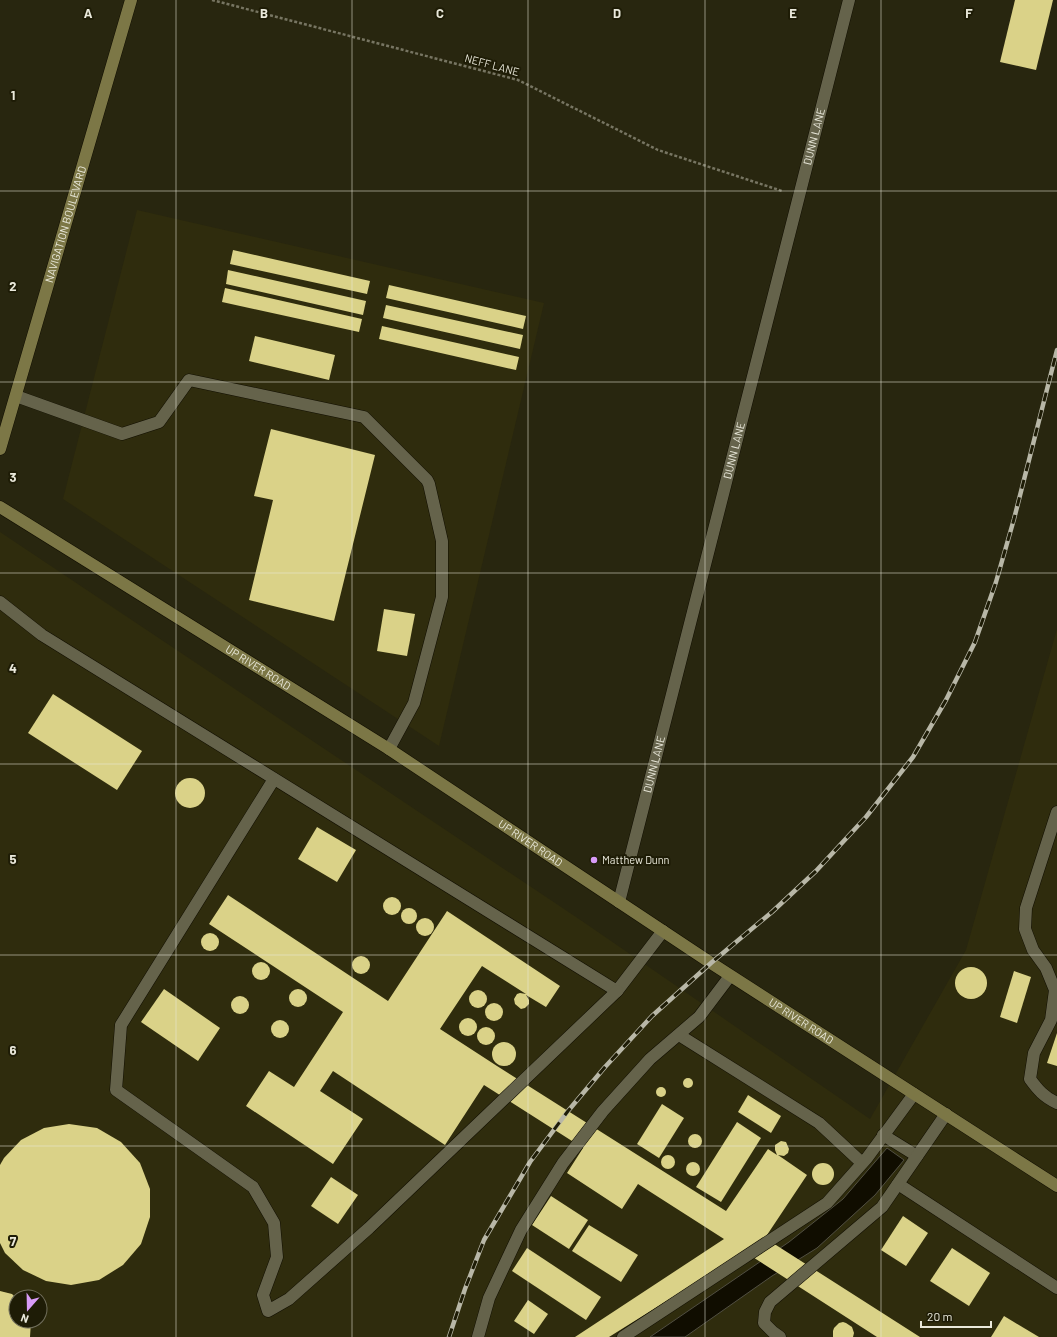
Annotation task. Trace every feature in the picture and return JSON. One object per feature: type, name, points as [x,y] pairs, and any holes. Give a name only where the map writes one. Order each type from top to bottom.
[{"type":"street","name":"NAVIGATION BOULEVARD","points":[[0,449],[131,0]]},
{"type":"street","name":"DUNN LANE","points":[[619,902],[849,0]]},
{"type":"street","points":[[16,396],[122,434],[159,422],[189,380],[364,417],[428,480],[442,541],[442,597],[414,703],[389,749]]},
{"type":"street","name":"UP RIVER ROAD","points":[[0,507],[389,749],[730,976],[1057,1186]]},
{"type":"street","points":[[0,602],[42,635],[617,991]]},
{"type":"street","points":[[274,779],[121,1025],[116,1090],[252,1187],[274,1223],[277,1256],[263,1295],[268,1311],[289,1299],[369,1228],[617,991],[663,931]]},
{"type":"street","points":[[1057,812],[1026,908],[1025,930],[1033,950],[1046,968],[1055,990],[1051,1020],[1034,1053],[1030,1079],[1039,1092],[1048,1099],[1057,1103]]},
{"type":"street","points":[[478,1337],[488,1298],[521,1230],[563,1163],[603,1111],[650,1059],[699,1017],[730,976]]},
{"type":"street","points":[[679,1035],[819,1123],[862,1163]]},
{"type":"street","points":[[624,1337],[827,1203],[862,1163],[914,1094]]},
{"type":"street","points":[[780,1337],[764,1323],[765,1312],[770,1302],[882,1208],[946,1114]]},
{"type":"street","points":[[883,1135],[917,1156]]},
{"type":"street","points":[[898,1184],[1057,1288]]},
{"type":"path","name":"NEFF LANE","points":[[212,0],[518,80],[658,150],[799,197]]},
{"type":"shaded area","points":[[137,210],[544,303],[439,746],[63,499]]},
{"type":"shaded area","points":[[0,532],[579,919],[870,1119],[966,950],[1057,629],[1057,1337],[0,1337]]},
{"type":"shaded area","points":[[887,1148],[904,1160],[875,1195],[817,1248],[772,1276],[685,1337],[650,1337],[789,1242],[843,1199]]},
{"type":"building","points":[[1015,0],[1053,0],[1036,70],[1000,62]]},
{"type":"building","points":[[233,250],[370,281],[367,294],[230,264]]},
{"type":"building","points":[[228,270],[366,301],[363,315],[226,284]]},
{"type":"building","points":[[389,285],[526,316],[523,329],[386,298]]},
{"type":"building","points":[[225,288],[362,319],[359,332],[222,302]]},
{"type":"building","points":[[386,305],[523,335],[520,349],[383,318]]},
{"type":"building","points":[[382,326],[519,357],[516,370],[379,339]]},
{"type":"building","points":[[255,336],[335,355],[329,380],[249,361]]},
{"type":"building","points":[[271,429],[375,455],[334,621],[249,600],[273,500],[254,496]]},
{"type":"building","points":[[384,609],[415,614],[407,656],[377,651]]},
{"type":"building","points":[[53,694],[142,751],[117,790],[28,733]]},
{"type":"building","points":[[190,778],[200,783],[205,793],[200,803],[190,808],[180,803],[175,793],[180,783]]},
{"type":"building","points":[[317,827],[356,850],[337,882],[298,859]]},
{"type":"building","points":[[228,895],[388,1001],[447,911],[560,986],[546,1007],[526,995],[529,1000],[529,1004],[525,1008],[521,1009],[515,1004],[514,999],[517,994],[526,994],[482,966],[440,1029],[726,1211],[768,1149],[777,1155],[775,1145],[781,1141],[786,1142],[789,1149],[788,1153],[784,1156],[778,1155],[807,1175],[765,1238],[920,1337],[877,1337],[745,1252],[609,1337],[575,1337],[724,1239],[638,1184],[622,1209],[567,1173],[583,1148],[484,1085],[445,1145],[333,1071],[320,1091],[363,1119],[333,1164],[246,1106],[269,1071],[294,1087],[343,1012],[209,924]]},
{"type":"building","points":[[392,897],[398,900],[401,906],[398,912],[392,915],[386,912],[383,906],[386,900]]},
{"type":"building","points":[[406,908],[412,908],[417,913],[415,922],[412,924],[406,924],[401,919],[401,913]]},
{"type":"building","points":[[425,918],[431,921],[434,927],[431,933],[425,936],[419,933],[416,927],[419,921]]},
{"type":"building","points":[[210,933],[216,936],[219,942],[216,948],[210,951],[204,948],[201,942],[204,936]]},
{"type":"building","points":[[361,956],[367,959],[370,965],[367,971],[361,974],[355,971],[352,965],[355,959]]},
{"type":"building","points":[[261,962],[267,965],[270,971],[267,977],[261,980],[255,977],[252,971],[255,965]]},
{"type":"building","points":[[971,967],[982,972],[987,983],[982,994],[971,999],[960,994],[955,983],[960,972]]},
{"type":"building","points":[[1014,971],[1031,977],[1017,1023],[1000,1017]]},
{"type":"building","points":[[164,989],[220,1028],[198,1061],[141,1022]]},
{"type":"building","points":[[298,989],[304,992],[307,998],[304,1004],[298,1007],[292,1004],[289,998],[292,992]]},
{"type":"building","points":[[478,990],[484,993],[487,999],[484,1005],[478,1008],[472,1005],[469,999],[472,993]]},
{"type":"building","points":[[240,996],[246,999],[249,1005],[246,1011],[240,1014],[234,1011],[231,1005],[234,999]]},
{"type":"building","points":[[494,1003],[500,1006],[503,1012],[500,1018],[494,1021],[488,1018],[485,1012],[488,1006]]},
{"type":"building","points":[[468,1018],[474,1021],[477,1027],[474,1033],[468,1036],[462,1033],[459,1027],[462,1021]]},
{"type":"building","points":[[280,1020],[286,1023],[289,1029],[286,1035],[280,1038],[274,1035],[271,1029],[274,1023]]},
{"type":"building","points":[[486,1027],[492,1030],[495,1036],[492,1042],[486,1045],[480,1042],[477,1036],[480,1030]]},
{"type":"building","points":[[1057,1033],[1057,1066],[1047,1063]]},
{"type":"building","points":[[504,1042],[513,1045],[516,1054],[513,1063],[504,1066],[495,1063],[492,1054],[495,1045]]},
{"type":"building","points":[[688,1078],[693,1083],[688,1088],[683,1083]]},
{"type":"building","points":[[661,1087],[666,1092],[661,1097],[656,1092]]},
{"type":"building","points":[[748,1095],[781,1116],[771,1133],[738,1112]]},
{"type":"building","points":[[662,1104],[684,1118],[659,1158],[637,1144]]},
{"type":"building","points":[[737,1122],[761,1138],[721,1202],[696,1187]]},
{"type":"building","points":[[69,1124],[97,1128],[121,1142],[140,1163],[150,1189],[150,1217],[141,1244],[123,1265],[99,1280],[71,1285],[46,1281],[23,1270],[5,1253],[0,1243],[0,1165],[4,1158],[21,1140],[44,1128]]},
{"type":"building","points":[[692,1134],[698,1134],[702,1138],[702,1144],[698,1148],[692,1148],[688,1144],[688,1138]]},
{"type":"building","points":[[665,1155],[671,1155],[675,1159],[675,1165],[671,1169],[665,1169],[661,1165],[661,1159]]},
{"type":"building","points":[[690,1162],[696,1162],[700,1166],[700,1172],[696,1176],[690,1176],[686,1172],[686,1166]]},
{"type":"building","points":[[823,1163],[831,1166],[834,1174],[831,1182],[823,1185],[815,1182],[812,1174],[815,1166]]},
{"type":"building","points":[[331,1177],[358,1195],[338,1224],[311,1206]]},
{"type":"building","points":[[551,1196],[588,1220],[569,1249],[532,1225]]},
{"type":"building","points":[[903,1216],[928,1233],[906,1266],[881,1250]]},
{"type":"building","points":[[589,1225],[638,1255],[621,1282],[572,1251]]},
{"type":"building","points":[[527,1248],[601,1297],[586,1320],[512,1271]]},
{"type":"building","points":[[952,1248],[990,1273],[969,1306],[930,1281]]},
{"type":"building","points":[[0,1291],[8,1293],[8,1329],[30,1329],[30,1337],[0,1337]]},
{"type":"building","points":[[528,1300],[548,1314],[534,1334],[514,1321]]},
{"type":"building","points":[[1004,1316],[1039,1337],[991,1337]]},
{"type":"building","points":[[843,1322],[852,1327],[854,1333],[853,1337],[833,1337],[834,1328],[839,1323]]},
{"type":"railway","points":[[449,1337],[465,1289],[484,1240],[530,1162],[568,1111],[605,1067],[652,1016],[711,963],[772,912],[816,871],[866,817],[913,757],[946,700],[975,642],[996,582],[1014,519],[1057,350]]},
{"type":"place","name":"Matthew Dunn","points":[[594,860]]}]
